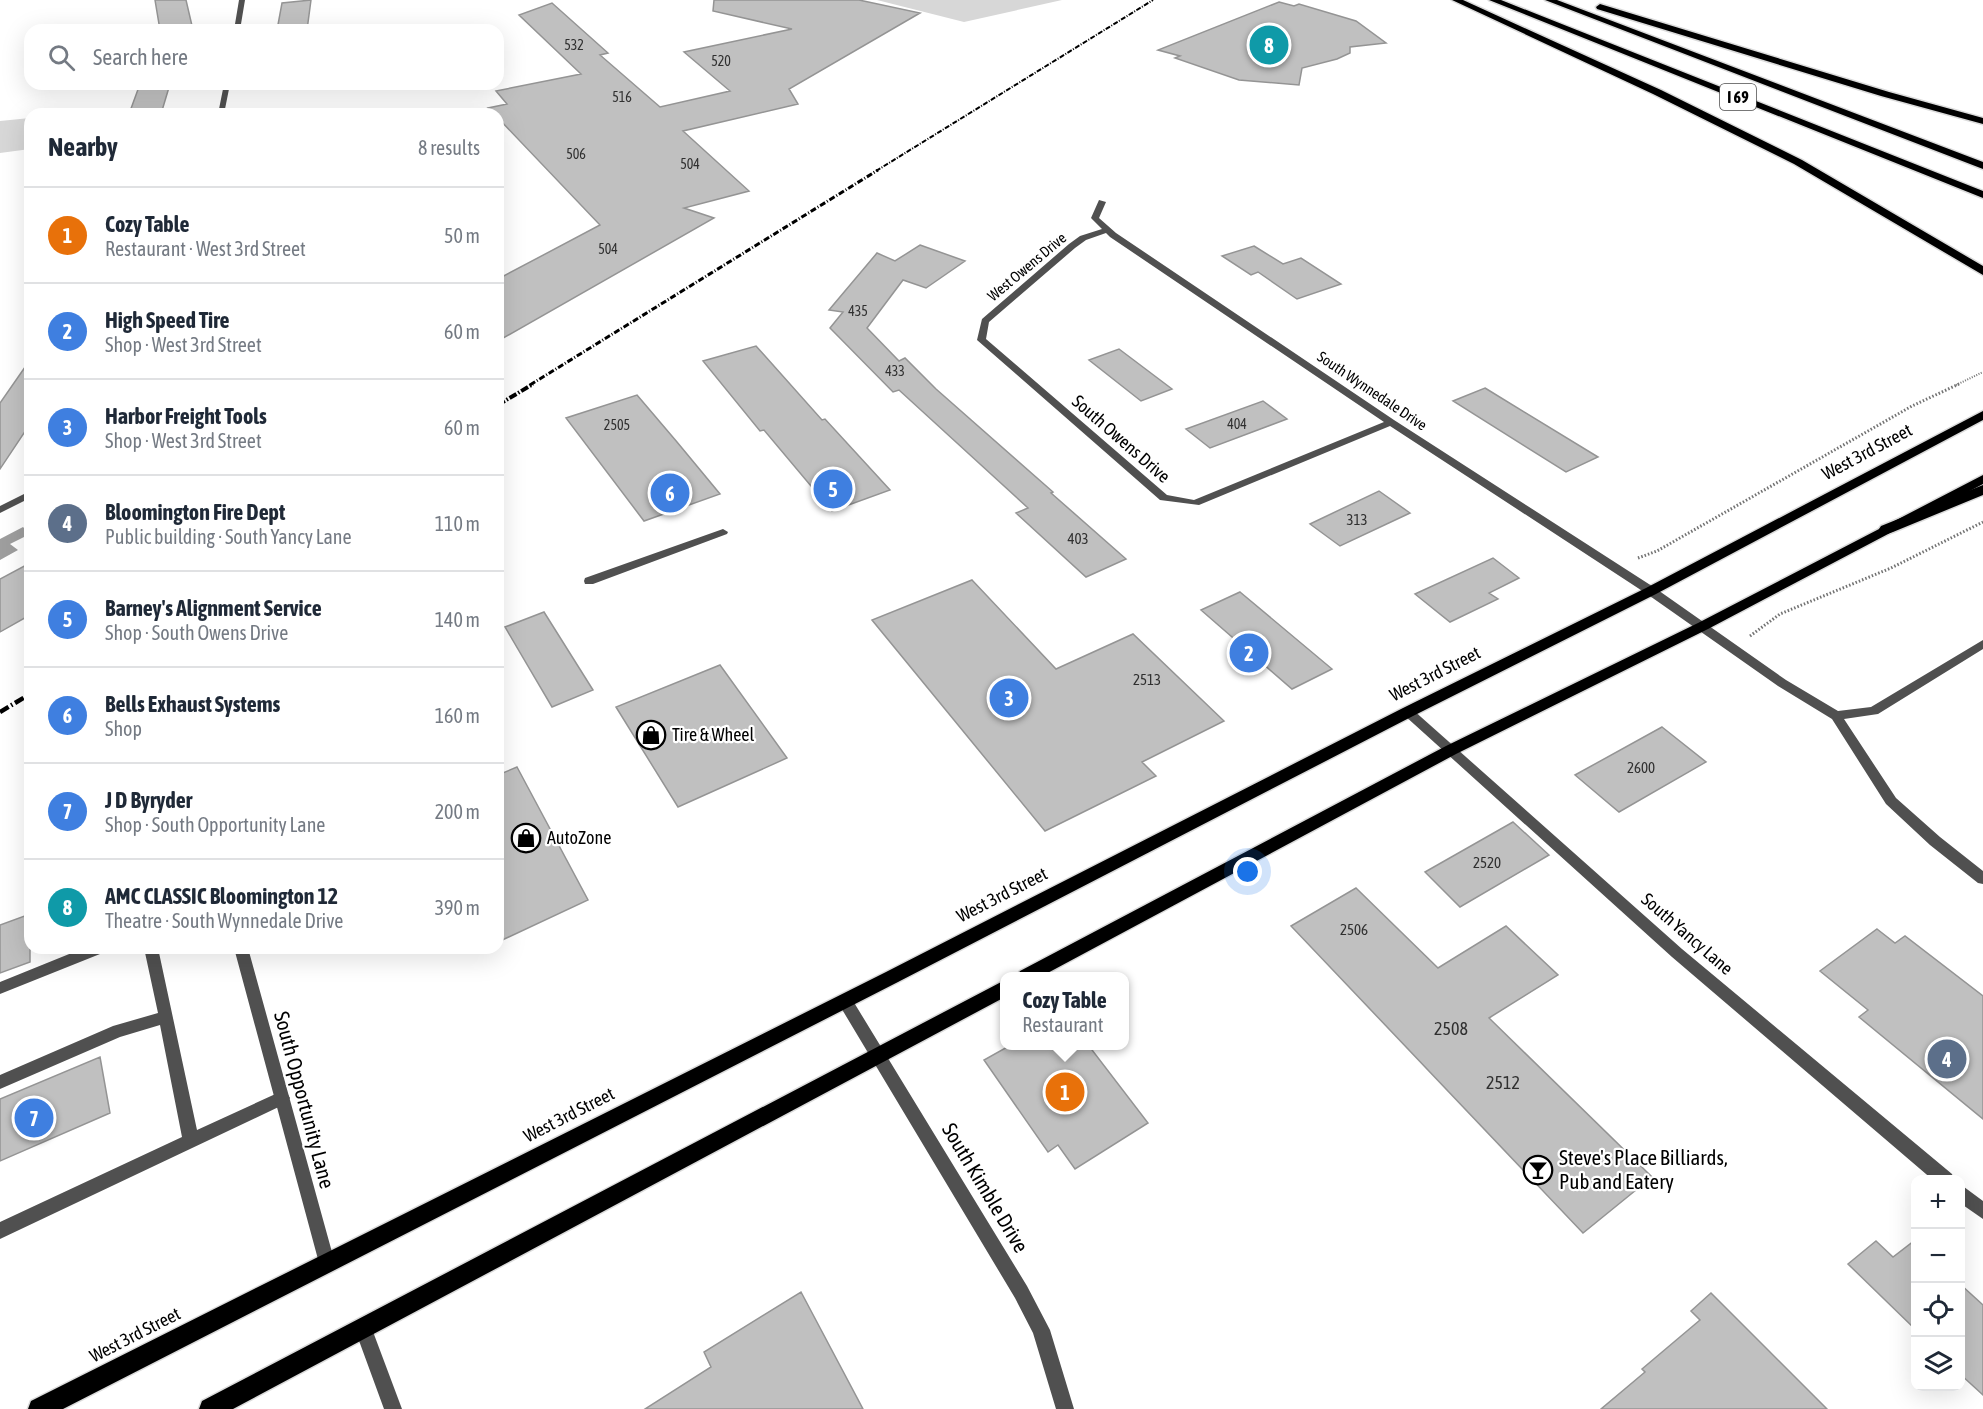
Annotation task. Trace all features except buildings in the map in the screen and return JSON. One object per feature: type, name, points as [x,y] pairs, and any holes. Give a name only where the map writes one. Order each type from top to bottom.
[{"type":"highway","points":[[1456,0],[1736,130],[1798,162],[1982,270]]},
{"type":"highway","name":"I 69","points":[[1493,0],[1983,195]]},
{"type":"highway","name":"I 69","points":[[1549,0],[1983,166]]},
{"type":"highway","points":[[1589,3],[1885,94],[1983,121]]},
{"type":"highway","points":[[1887,529],[1983,490]]},
{"type":"main road","name":"West 3rd Street","points":[[39,1409],[845,1001],[1408,712],[1651,591],[1983,415]]},
{"type":"main road","points":[[1034,972],[1451,750],[1703,626],[1983,479]]},
{"type":"main road","points":[[210,1409],[1000,991]]},
{"type":"street","points":[[238,24],[242,0]]},
{"type":"street","points":[[222,108],[226,90]]},
{"type":"street","points":[[1102,202],[1095,218],[1107,230]]},
{"type":"street","name":"West Owens Drive","points":[[981,340],[985,321],[1072,246],[1083,238],[1107,230]]},
{"type":"street","name":"South Wynnedale Drive","points":[[1107,230],[1390,422],[1651,591],[1782,683],[1836,717]]},
{"type":"street","name":"South Owens Drive","points":[[981,340],[1164,498],[1195,503],[1390,422]]},
{"type":"street","points":[[0,510],[24,497]]},
{"type":"street","points":[[589,581],[723,532]]},
{"type":"street","points":[[1983,644],[1875,711],[1836,717],[1891,801],[1935,841],[1983,879]]},
{"type":"street","name":"South Yancy Lane","points":[[1408,712],[1677,952],[1941,1175]]},
{"type":"street","points":[[0,988],[85,954]]},
{"type":"street","points":[[152,954],[192,1140]]},
{"type":"street","name":"South Opportunity Lane","points":[[243,954],[327,1263]]},
{"type":"street","name":"South Kimble Drive","points":[[845,1001],[880,1054],[1022,1292],[1041,1329],[1065,1409]]},
{"type":"street","points":[[0,1082],[118,1031],[166,1017]]},
{"type":"street","points":[[0,1231],[282,1098]]},
{"type":"street","points":[[1965,1196],[1983,1211]]},
{"type":"street","points":[[363,1327],[393,1409]]},
{"type":"path","points":[[1657,551],[1912,406],[1983,372]]},
{"type":"path","points":[[1732,648],[1780,614],[1891,568],[1983,522]]},
{"type":"shaded area","points":[[877,0],[1062,0],[964,22]]},
{"type":"shaded area","points":[[24,119],[24,150],[0,153],[0,121]]},
{"type":"shaded area","points":[[24,528],[24,537],[10,544],[18,550],[0,560],[0,539]]},
{"type":"railway","points":[[876,171],[1153,0]]},
{"type":"railway","points":[[530,385],[878,170]]},
{"type":"railway","points":[[504,401],[533,384]]},
{"type":"railway","points":[[0,712],[24,698]]},
{"type":"place","name":"AMC CLASSIC Bloomington 12","points":[[1269,45]]},
{"type":"place","name":"Barney's Alignment Service","points":[[833,489]]},
{"type":"place","name":"Bells Exhaust Systems","points":[[670,493]]},
{"type":"place","name":"High Speed Tire","points":[[1249,653]]},
{"type":"place","name":"Harbor Freight Tools","points":[[1009,698]]},
{"type":"place","name":"Tire & Wheel","points":[[651,735]]},
{"type":"place","name":"AutoZone","points":[[526,838]]},
{"type":"place","name":"Bloomington Fire Dept","points":[[1947,1059]]},
{"type":"place","name":"Cozy Table","points":[[1065,1092]]},
{"type":"place","name":"J D Byryder","points":[[34,1118]]},
{"type":"place","name":"Steve's Place Billiards, Pub and Eatery","points":[[1538,1170]]}]
